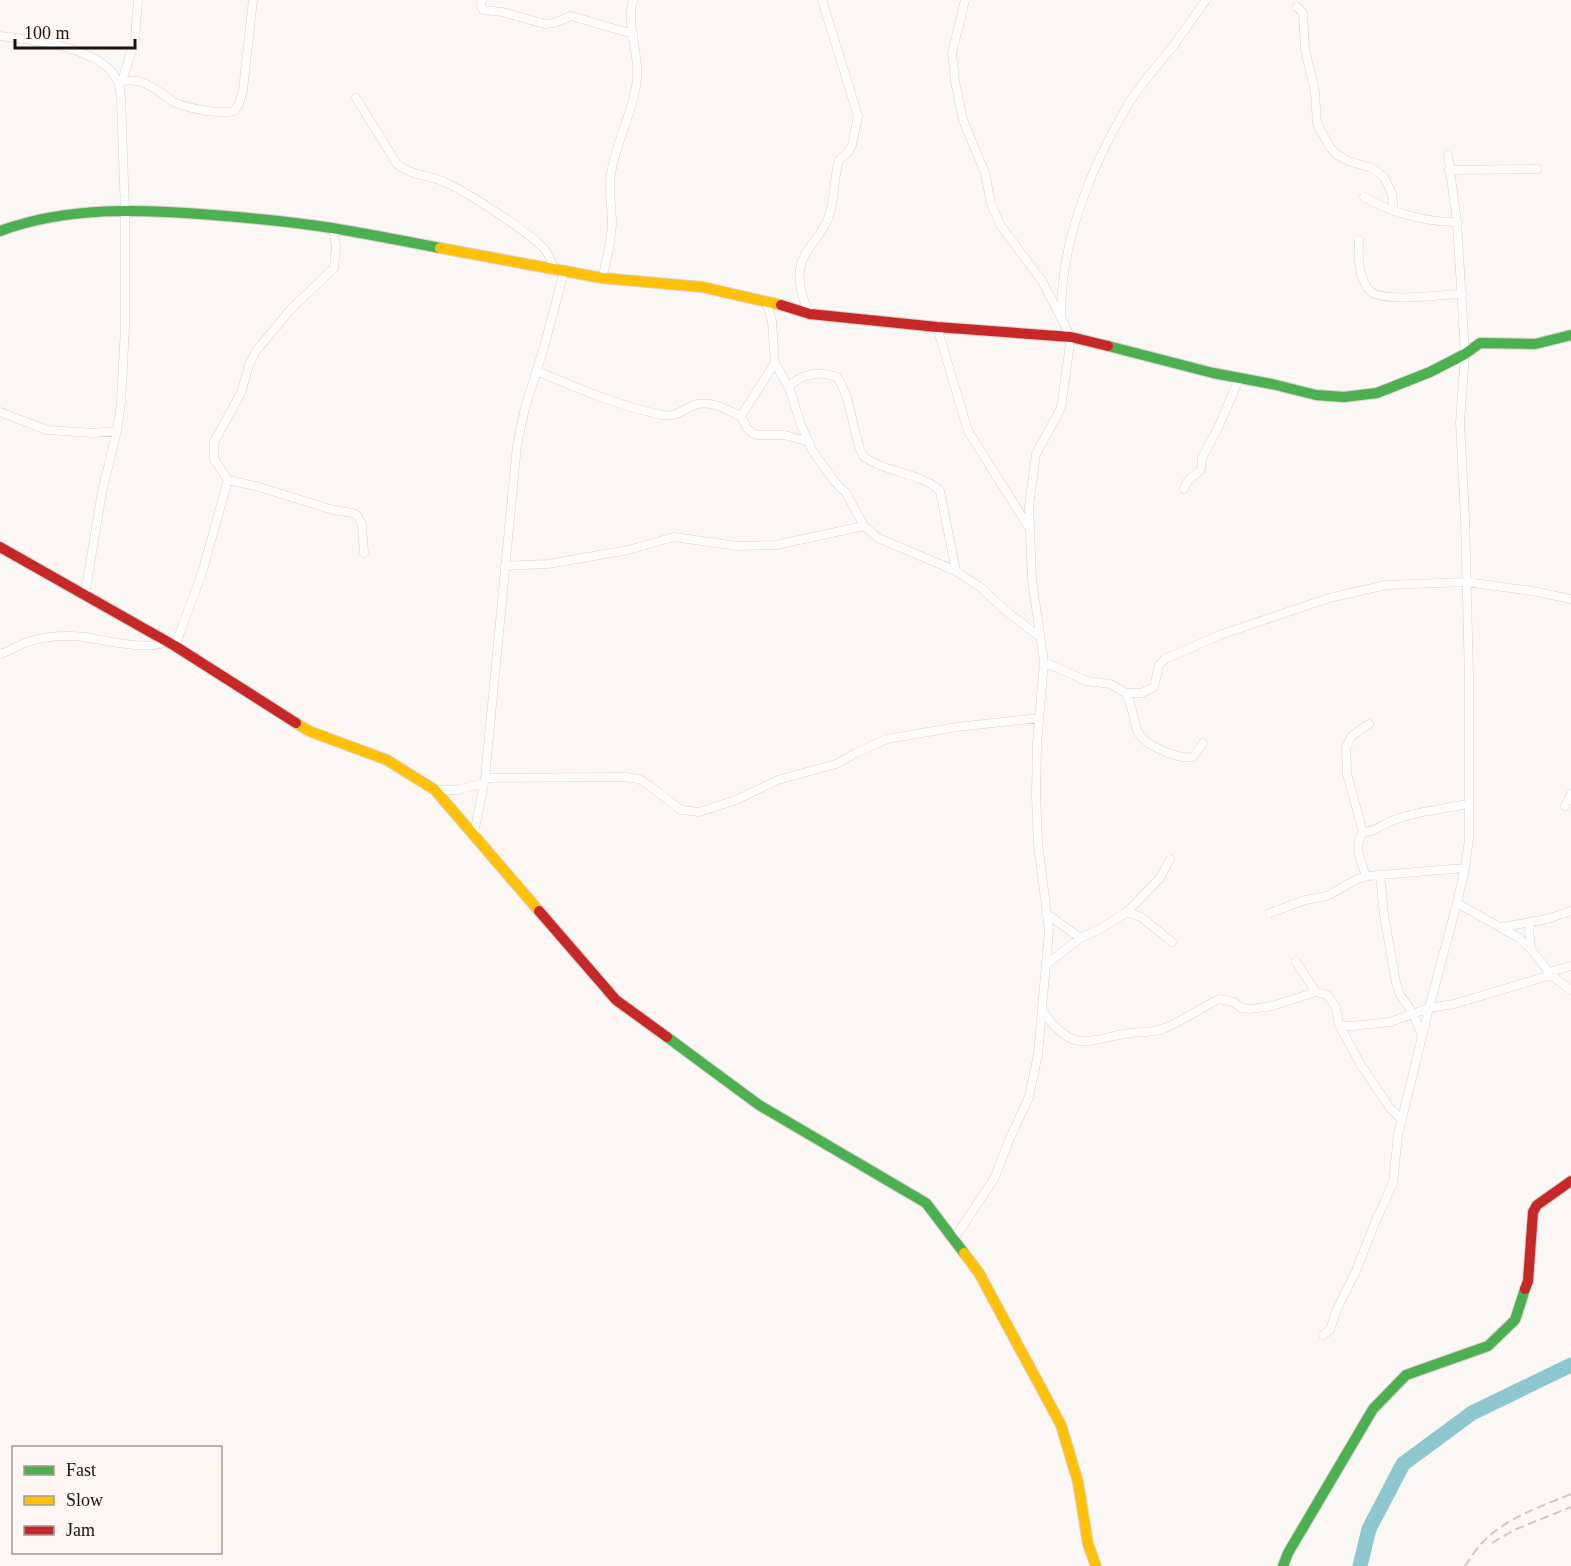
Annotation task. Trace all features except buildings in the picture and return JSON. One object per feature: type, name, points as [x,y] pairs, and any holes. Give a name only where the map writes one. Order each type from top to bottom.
[{"type":"street","points":[[85,594],[102,492],[117,431],[121,403],[125,327],[125,212],[120,81],[135,40],[138,0]]},
{"type":"street","points":[[0,36],[63,45],[76,50],[113,73],[120,81],[146,83],[174,102],[223,112],[234,111],[239,104],[243,90],[254,0]]},
{"type":"street","points":[[482,0],[483,10],[502,12],[545,24],[554,23],[570,15],[633,34]]},
{"type":"street","points":[[602,278],[612,224],[610,176],[637,80],[638,58],[630,20],[633,0]]},
{"type":"street","points":[[810,314],[804,302],[801,266],[829,217],[839,160],[852,145],[858,116],[822,0]]},
{"type":"street","points":[[954,1239],[995,1177],[1029,1096],[1038,1054],[1050,930],[1038,844],[1036,795],[1044,662],[1032,580],[1029,506],[1036,454],[1061,408],[1071,338],[1042,281],[1001,226],[991,204],[985,173],[963,120],[952,53],[965,0]]},
{"type":"street","points":[[1060,316],[1063,271],[1082,204],[1098,164],[1130,102],[1206,0]]},
{"type":"street","points":[[1297,7],[1302,13],[1305,50],[1314,84],[1316,115],[1321,133],[1336,154],[1348,161],[1372,168],[1384,177],[1392,194],[1394,211]]},
{"type":"street","points":[[356,98],[398,164],[405,171],[445,182],[494,212],[544,248],[559,271],[518,445],[485,780],[474,834]]},
{"type":"street","points":[[1323,1335],[1330,1330],[1337,1309],[1356,1271],[1393,1183],[1394,1161],[1402,1120],[1428,1008],[1465,868],[1468,839],[1468,677],[1465,517],[1460,423],[1465,354],[1457,222],[1448,155]]},
{"type":"street","points":[[1449,170],[1538,169]]},
{"type":"street","points":[[1364,197],[1394,211],[1427,219],[1457,222]]},
{"type":"street","points":[[0,231],[24,222],[75,212],[170,212],[333,228],[602,278],[702,287],[766,301],[810,314],[1071,338],[1162,362],[1316,395],[1359,397],[1377,393],[1430,372],[1486,342],[1535,344],[1571,335]]},
{"type":"street","points":[[333,228],[336,246],[334,268],[291,309],[256,351],[249,365],[241,393],[214,442],[214,459],[228,480],[357,515],[364,534],[364,553]]},
{"type":"street","points":[[1359,240],[1358,254],[1362,278],[1368,290],[1375,295],[1410,297],[1462,294]]},
{"type":"street","points":[[766,301],[772,321],[775,363],[788,387],[809,442],[834,481],[846,494],[864,526],[878,538],[956,571],[980,587],[1041,637]]},
{"type":"street","points":[[772,321],[785,306]]},
{"type":"street","points":[[937,327],[968,430],[1029,528]]},
{"type":"street","points":[[741,416],[775,363]]},
{"type":"street","points":[[537,370],[609,399],[664,415],[677,414],[697,404],[720,406],[741,416],[752,433],[784,435],[809,442]]},
{"type":"street","points":[[788,387],[807,375],[818,373],[837,377],[852,411],[855,432],[863,456],[873,462],[935,485],[940,491],[956,571]]},
{"type":"street","points":[[1184,489],[1187,482],[1201,469],[1202,458],[1220,426],[1239,378]]},
{"type":"street","points":[[0,412],[47,430],[93,433],[117,431]]},
{"type":"street","points":[[170,644],[202,573],[228,480]]},
{"type":"street","points":[[505,566],[548,564],[628,550],[674,537],[737,546],[776,545],[864,526]]},
{"type":"street","points":[[0,547],[170,644],[309,731],[387,760],[435,790],[616,1000],[759,1105],[926,1203],[979,1273],[1061,1425],[1078,1482],[1088,1544],[1096,1566]]},
{"type":"street","points":[[1044,662],[1087,681],[1110,684],[1126,693],[1142,693],[1154,687],[1159,665],[1165,659],[1220,635],[1329,598],[1386,585],[1466,582],[1571,599]]},
{"type":"street","points":[[0,654],[29,641],[61,636],[125,644],[155,646],[170,644]]},
{"type":"street","points":[[1126,693],[1139,733],[1149,743],[1186,758],[1193,757],[1203,743]]},
{"type":"street","points":[[435,790],[456,790],[485,780],[624,777],[639,779],[681,810],[699,812],[736,800],[778,780],[836,764],[887,739],[946,729],[1039,718]]},
{"type":"street","points":[[1366,876],[1357,848],[1363,831],[1347,774],[1346,747],[1352,736],[1369,724]]},
{"type":"street","points":[[1565,806],[1571,794]]},
{"type":"street","points":[[1363,831],[1370,832],[1390,822],[1422,813],[1468,804]]},
{"type":"street","points":[[1047,964],[1080,938],[1100,929],[1127,912],[1160,878],[1170,859]]},
{"type":"street","points":[[1270,913],[1305,900],[1327,896],[1366,876],[1465,868]]},
{"type":"street","points":[[1380,875],[1384,915],[1396,983],[1400,995],[1413,1012],[1422,1036]]},
{"type":"street","points":[[1457,903],[1519,938],[1550,973],[1571,990]]},
{"type":"street","points":[[1501,928],[1571,911]]},
{"type":"street","points":[[1127,912],[1141,917],[1172,942]]},
{"type":"street","points":[[1046,913],[1080,938]]},
{"type":"street","points":[[1531,922],[1529,932],[1531,949]]},
{"type":"street","points":[[1296,962],[1316,992]]},
{"type":"street","points":[[1339,1025],[1390,1022],[1413,1012],[1454,1004],[1571,966]]},
{"type":"street","points":[[1043,1012],[1055,1028],[1068,1038],[1090,1042],[1127,1033],[1165,1028],[1219,999],[1233,1002],[1240,1008],[1250,1009],[1272,1006],[1316,992],[1327,995],[1336,1007],[1339,1025],[1360,1065],[1390,1108],[1402,1120]]},
{"type":"street","points":[[1283,1566],[1288,1553],[1379,1402],[1406,1375],[1488,1346],[1515,1320],[1528,1281],[1533,1212],[1537,1205],[1571,1181]]},
{"type":"waterway","points":[[1360,1566],[1369,1529],[1403,1464],[1472,1413],[1571,1365]]},
{"type":"railway","points":[[1465,1566],[1479,1546],[1501,1527],[1524,1514],[1571,1494]]},
{"type":"railway","points":[[1492,1543],[1514,1530],[1571,1507]]},
{"type":"traffic: fast","points":[[0,231],[52,217],[79,213],[159,211],[302,224],[440,248]]},
{"type":"traffic: fast","points":[[1108,346],[1213,373],[1316,395],[1344,397],[1377,393],[1430,372],[1465,354],[1480,343],[1535,344],[1571,335]]},
{"type":"traffic: fast","points":[[667,1037],[759,1105],[926,1203],[964,1253]]},
{"type":"traffic: fast","points":[[1283,1566],[1288,1553],[1373,1409],[1406,1375],[1488,1346],[1515,1320],[1525,1289]]},
{"type":"traffic: slow","points":[[440,248],[602,278],[702,287],[781,305]]},
{"type":"traffic: slow","points":[[296,723],[309,731],[387,760],[435,790],[539,911]]},
{"type":"traffic: slow","points":[[964,1253],[979,1273],[1061,1425],[1078,1482],[1088,1544],[1096,1566]]},
{"type":"traffic: jam","points":[[781,305],[810,314],[937,327],[1071,337],[1108,346]]},
{"type":"traffic: jam","points":[[0,547],[175,646],[296,723]]},
{"type":"traffic: jam","points":[[539,911],[616,1000],[667,1037]]},
{"type":"traffic: jam","points":[[1525,1289],[1528,1281],[1533,1212],[1537,1205],[1571,1181]]}]
